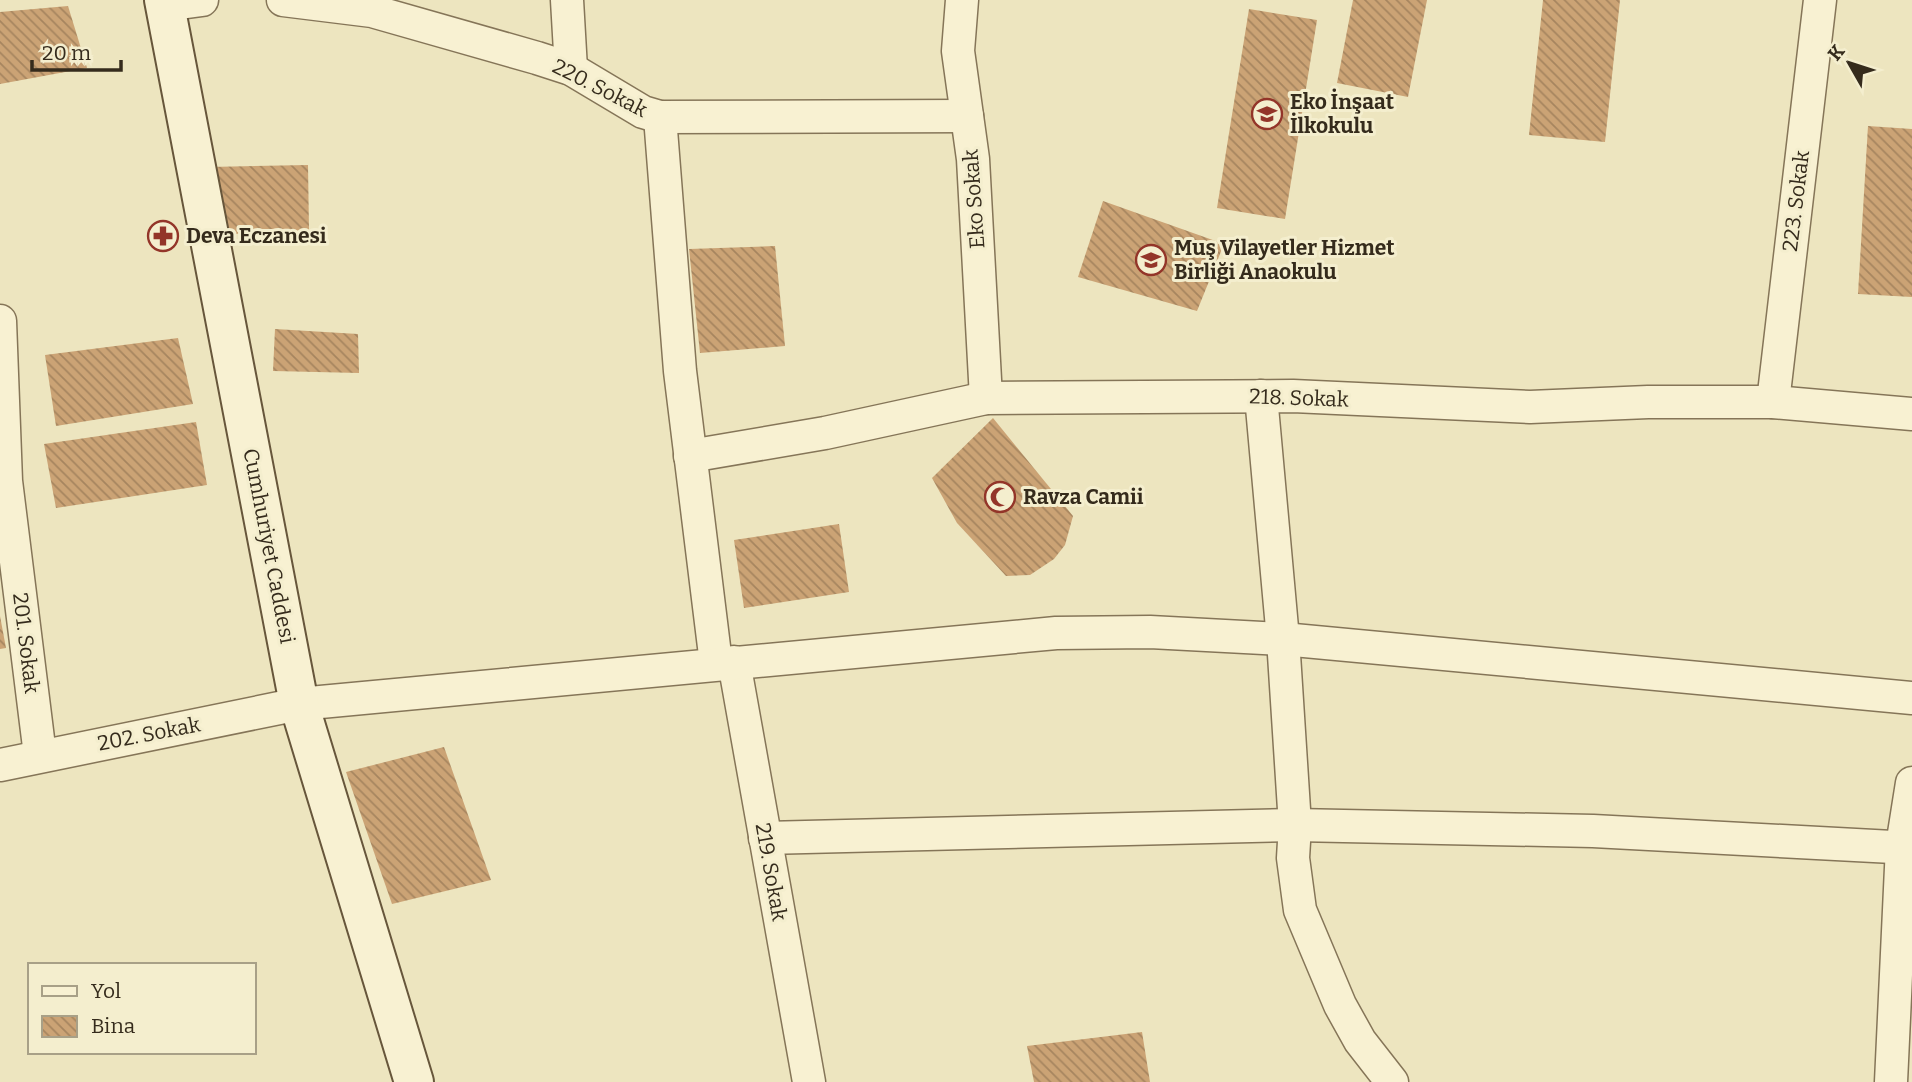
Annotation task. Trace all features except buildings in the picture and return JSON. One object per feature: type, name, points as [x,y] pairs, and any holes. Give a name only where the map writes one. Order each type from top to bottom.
[{"type":"street","points":[[164,3],[202,0]]},
{"type":"street","name":"220. Sokak","points":[[282,0],[372,11],[571,69],[643,112],[660,117],[967,116]]},
{"type":"street","points":[[567,0],[571,69]]},
{"type":"street","name":"Eko Sokak","points":[[962,0],[958,51],[972,159],[986,398]]},
{"type":"street","name":"223. Sokak","points":[[1773,402],[1820,0]]},
{"type":"street","name":"Cumhuriyet Caddesi","points":[[164,3],[299,704],[414,1082]]},
{"type":"street","name":"219. Sokak","points":[[660,117],[680,371],[690,456],[725,663],[765,838],[809,1082]]},
{"type":"street","name":"201. Sokak","points":[[0,321],[3,481],[40,755]]},
{"type":"street","points":[[1261,397],[1283,639],[1295,825],[1293,858],[1300,910],[1340,1006],[1360,1041],[1392,1082]]},
{"type":"street","name":"218. Sokak","points":[[690,456],[825,433],[986,398],[1261,397],[1531,407],[1648,402],[1773,402],[1912,414]]},
{"type":"street","name":"202. Sokak","points":[[0,765],[299,704],[1056,632],[1150,632],[1283,639],[1912,698]]},
{"type":"street","points":[[1891,1082],[1912,783]]},
{"type":"street","points":[[765,838],[1295,825],[1593,831],[1907,847]]},
{"type":"place","name":"Eko İnşaat İlkokulu","points":[[1267,114]]},
{"type":"place","name":"Deva Eczanesi","points":[[163,236]]},
{"type":"place","name":"Muş Vilayetler Hizmet Birliği Anaokulu","points":[[1151,260]]},
{"type":"place","name":"Ravza Camii","points":[[1000,497]]}]
